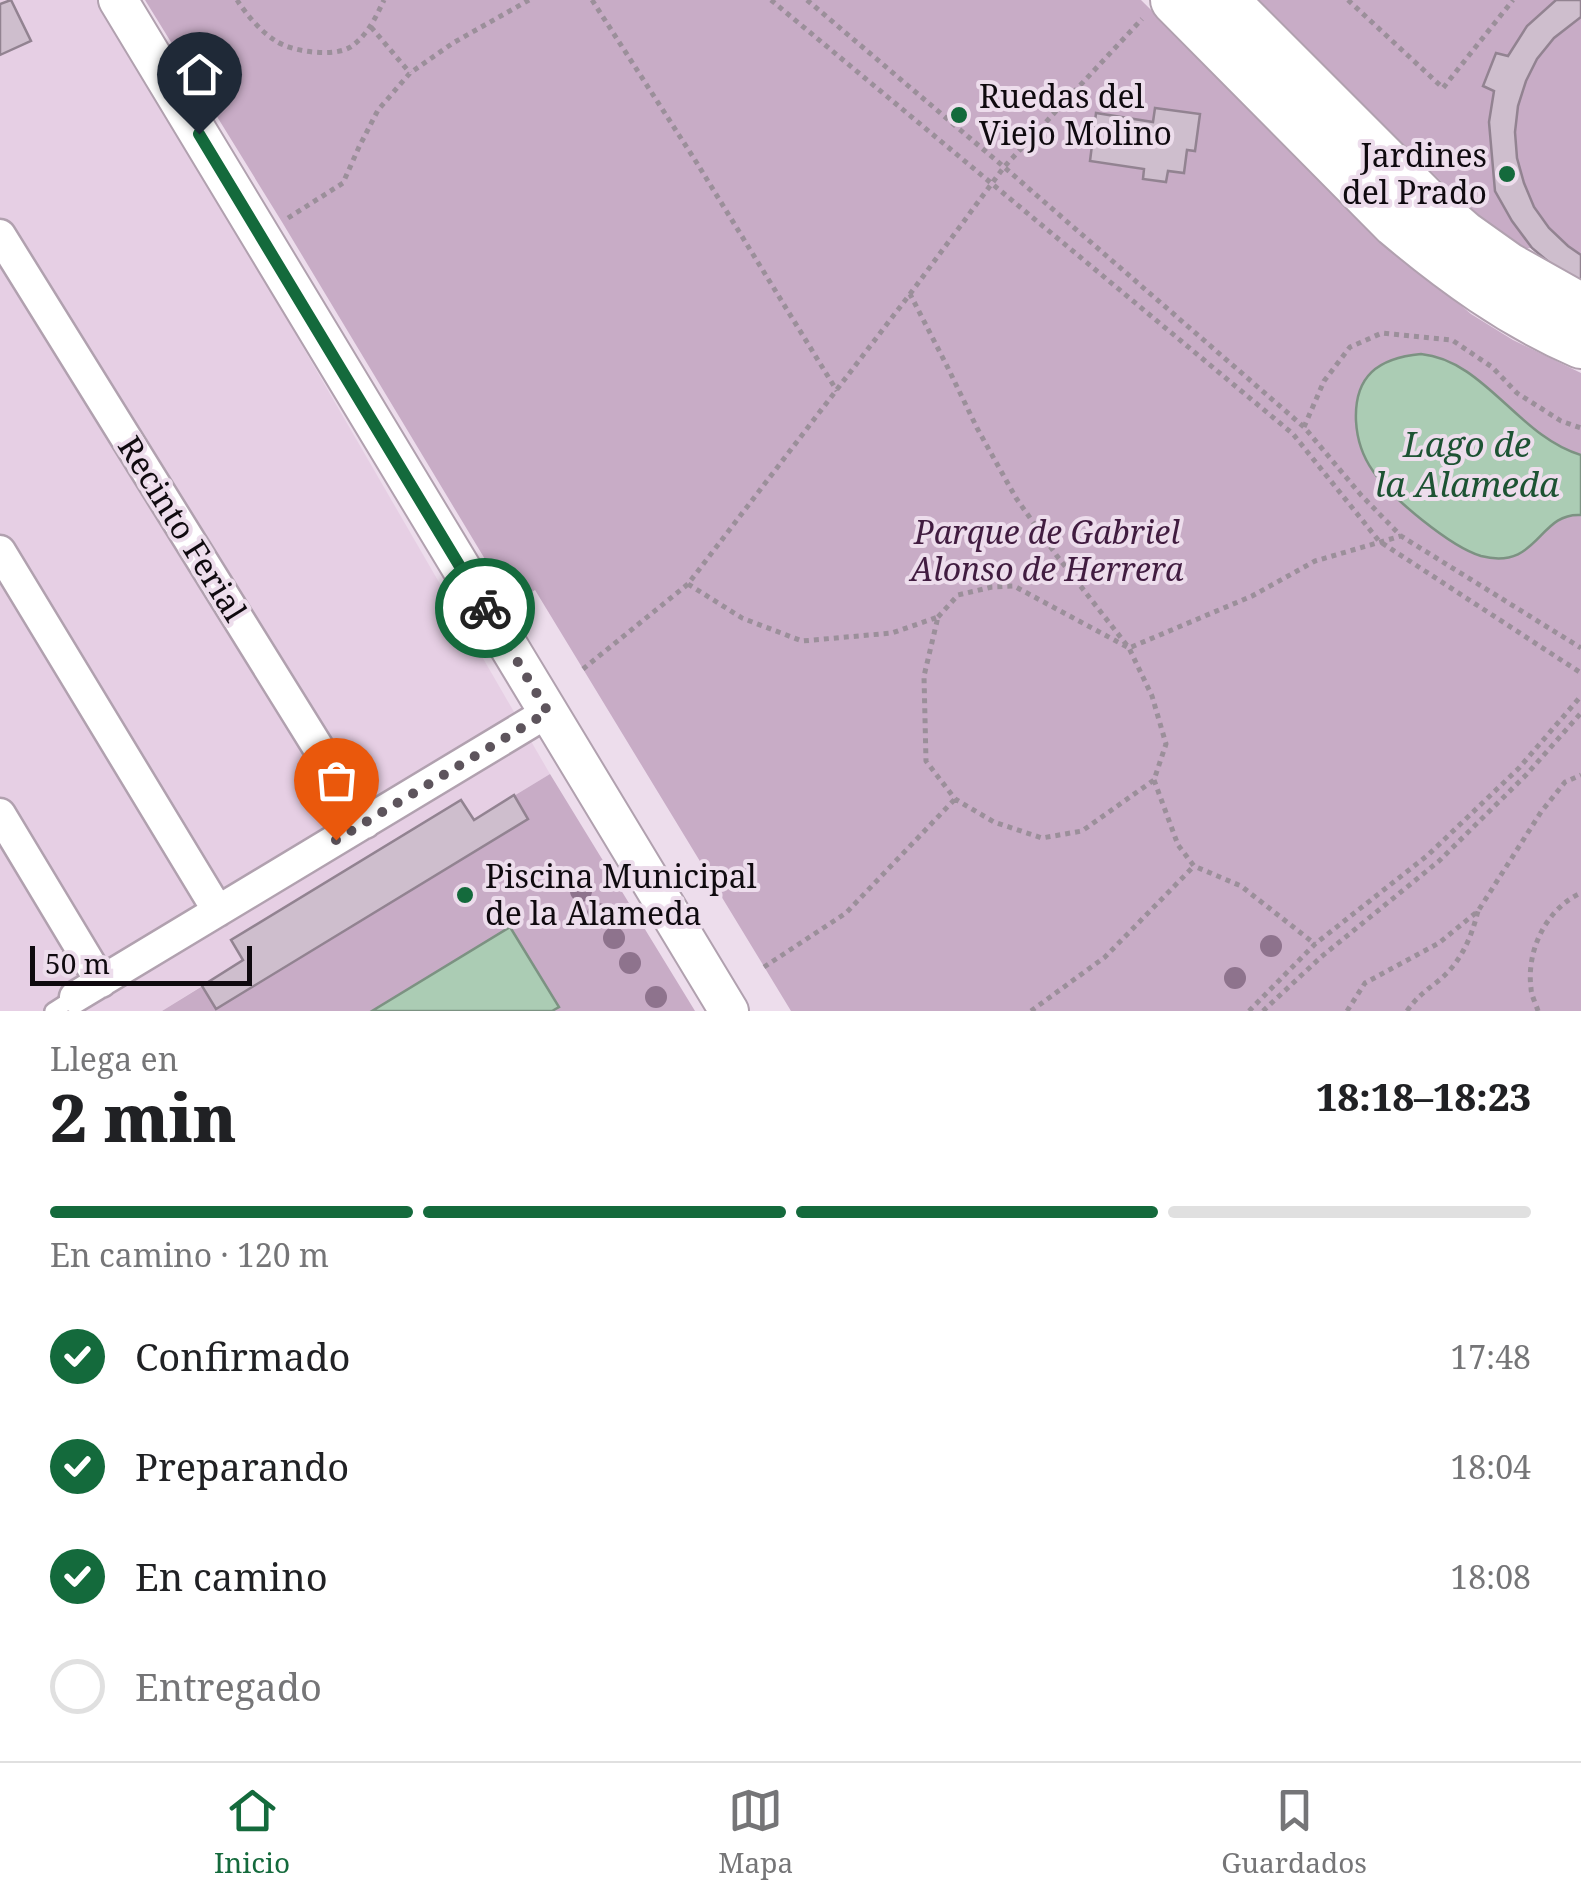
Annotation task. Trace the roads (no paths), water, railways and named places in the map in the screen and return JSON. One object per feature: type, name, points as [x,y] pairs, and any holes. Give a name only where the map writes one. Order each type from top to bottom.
[{"type":"main road","points":[[1223,0],[1422,199],[1508,266],[1581,308]]},
{"type":"main road","points":[[1163,5],[1436,257],[1507,306],[1581,344]]},
{"type":"street","points":[[118,0],[729,1011]]},
{"type":"street","name":"Recinto Ferial","points":[[0,235],[365,823]]},
{"type":"street","points":[[0,551],[218,912]]},
{"type":"street","points":[[0,814],[76,997],[548,712]]},
{"type":"water","name":"Lago de la Alameda","points":[[1421,354],[1464,370],[1539,432],[1581,455],[1581,515],[1555,522],[1515,556],[1481,556],[1454,543],[1393,494],[1363,454],[1356,405],[1364,381],[1372,372],[1392,360]]},
{"type":"water","points":[[510,927],[559,1007],[552,1011],[372,1011]]},
{"type":"place","name":"Ruedas del Viejo Molino","points":[[959,115]]},
{"type":"place","name":"Jardines del Prado","points":[[1507,174]]},
{"type":"place","name":"Piscina Municipal de la Alameda","points":[[465,895]]},
{"type":"park label","name":"Parque de Gabriel Alonso de Herrera","points":[[1047,552]]}]
